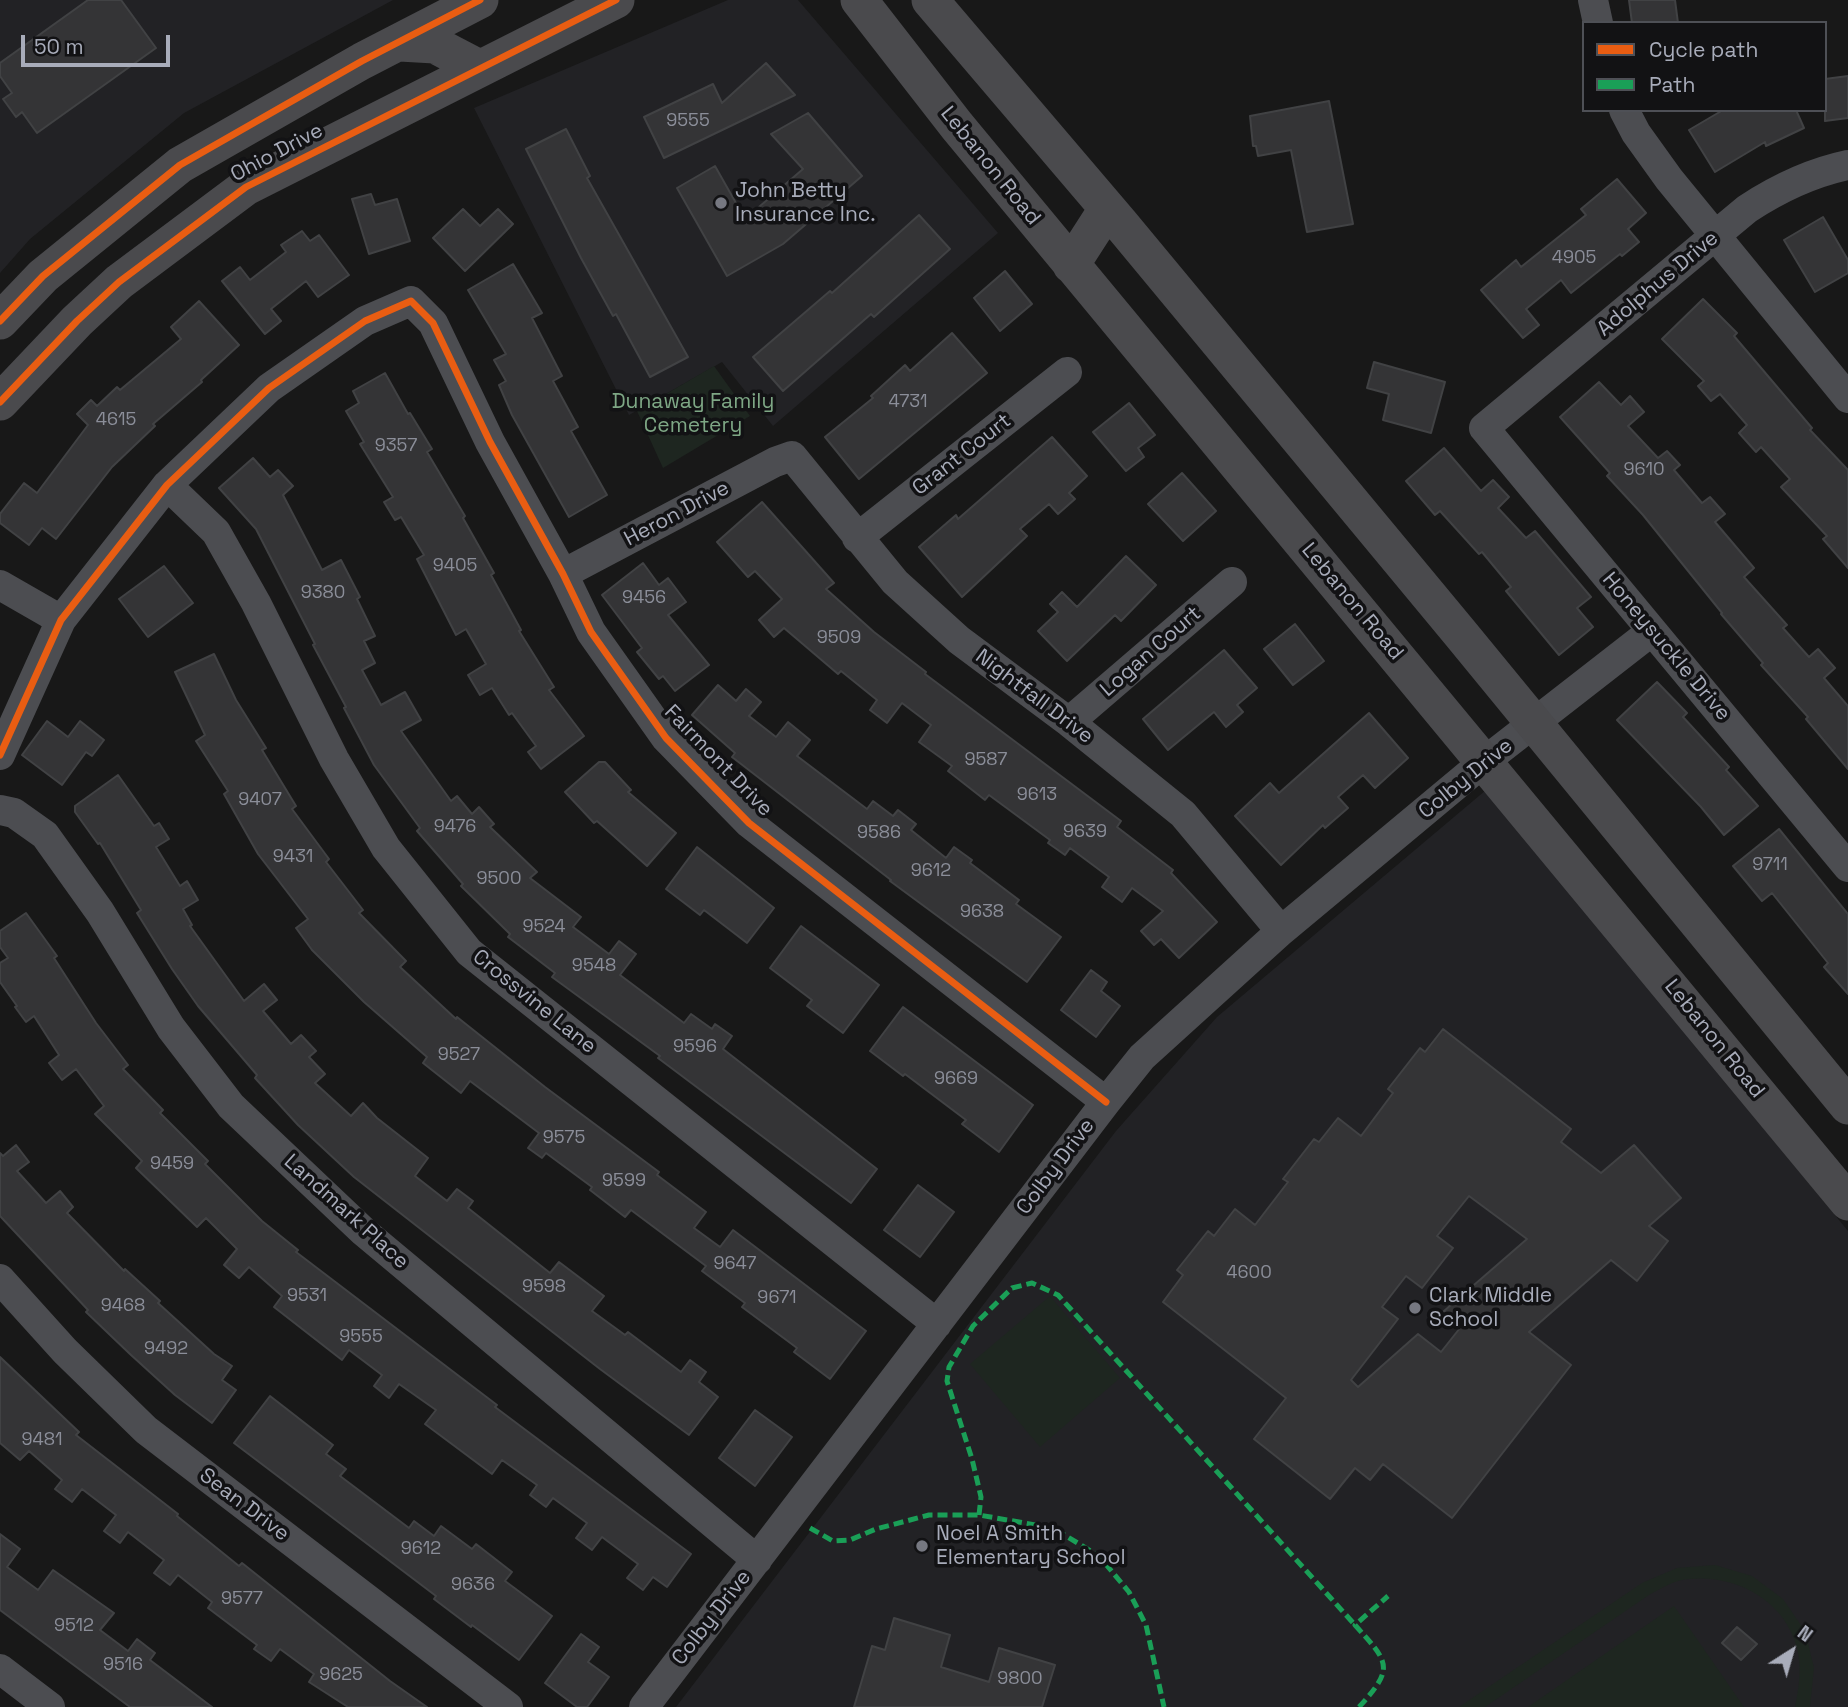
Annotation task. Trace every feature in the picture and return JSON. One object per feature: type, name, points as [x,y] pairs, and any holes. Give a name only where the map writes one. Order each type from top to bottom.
[{"type":"main road","name":"Ohio Drive","points":[[0,321],[44,276],[180,165],[289,101],[480,0]]},
{"type":"main road","points":[[479,68],[476,46],[480,26],[495,0]]},
{"type":"main road","name":"Ohio Drive","points":[[0,402],[68,330],[119,282],[246,187],[616,0]]},
{"type":"main road","name":"Lebanon Road","points":[[859,0],[957,126],[1848,1202]]},
{"type":"main road","points":[[930,0],[1114,216],[1848,1106]]},
{"type":"main road","points":[[400,43],[435,45],[479,68]]},
{"type":"main road","points":[[289,101],[317,150]]},
{"type":"main road","points":[[1071,264],[1114,216]]},
{"type":"street","points":[[1593,0],[1598,21]]},
{"type":"street","points":[[1626,112],[1636,133],[1668,178],[1848,398]]},
{"type":"street","name":"Adolphus Drive","points":[[1484,428],[1746,209],[1795,180],[1848,165]]},
{"type":"street","name":"Fairmont Drive","points":[[167,485],[269,388],[365,321],[411,301],[433,323],[490,442],[563,574],[591,632],[666,738],[749,823],[1106,1102]]},
{"type":"street","name":"Grant Court","points":[[857,538],[1067,372]]},
{"type":"street","name":"Honeysuckle Drive","points":[[1484,428],[1848,867]]},
{"type":"street","name":"Heron Drive","points":[[563,574],[775,462],[792,456]]},
{"type":"street","name":"Nightfall Drive","points":[[792,456],[895,582],[959,640],[1069,722],[1196,826],[1281,931]]},
{"type":"street","points":[[0,755],[61,620],[167,485]]},
{"type":"street","name":"Crossvine Lane","points":[[167,485],[216,532],[256,603],[334,759],[386,848],[469,952],[937,1324]]},
{"type":"street","name":"Logan Court","points":[[1069,722],[1232,582]]},
{"type":"street","points":[[0,584],[61,620]]},
{"type":"street","name":"Colby Drive","points":[[644,1707],[1142,1057],[1281,931],[1485,761],[1652,631]]},
{"type":"street","name":"Landmark Place","points":[[0,810],[14,813],[45,835],[100,912],[171,1028],[231,1106],[364,1232],[757,1560]]},
{"type":"street","name":"Sean Drive","points":[[0,1279],[65,1351],[146,1430],[508,1707]]},
{"type":"street","points":[[0,1669],[50,1707]]},
{"type":"shaded area","points":[[0,0],[393,0],[184,113],[30,239],[0,273]]},
{"type":"shaded area","points":[[728,0],[798,0],[998,233],[773,426],[722,362],[629,415],[474,108]]},
{"type":"shaded area","name":"Clark Middle School","points":[[1486,790],[1848,1231],[1848,1707],[676,1707],[1116,1131],[1217,1017]]},
{"type":"green space","name":"Dunaway Family Cemetery","points":[[714,366],[750,416],[663,468],[637,411]]},
{"type":"green space","points":[[1050,1296],[1120,1378],[1040,1447],[970,1364]]},
{"type":"green space","points":[[1715,1565],[1752,1576],[1783,1599],[1805,1631],[1814,1668],[1810,1707],[1795,1707],[1799,1655],[1790,1630],[1780,1614],[1767,1601],[1751,1591],[1716,1580],[1697,1579],[1674,1582],[1649,1595],[1485,1707],[1459,1707],[1642,1583],[1677,1568]]},
{"type":"green space","points":[[1674,1606],[1744,1707],[1528,1707]]},
{"type":"building","points":[[88,0],[121,0],[156,48],[37,133],[22,112],[16,117],[3,99],[12,93],[0,76],[0,63]]},
{"type":"building","points":[[1629,0],[1675,0],[1678,21],[1632,21]]},
{"type":"building","points":[[766,63],[795,95],[664,158],[644,117],[713,84],[722,103]]},
{"type":"building","points":[[1848,76],[1848,118],[1825,121],[1827,79]]},
{"type":"building","points":[[1329,101],[1353,224],[1307,232],[1291,150],[1258,156],[1256,146],[1253,146],[1250,116]]},
{"type":"building","points":[[1720,112],[1797,112],[1804,128],[1766,146],[1765,142],[1715,172],[1689,130]]},
{"type":"building","points":[[808,113],[862,176],[783,244],[727,276],[677,188],[715,166],[745,219],[803,169],[771,134]]},
{"type":"building","points":[[566,129],[590,176],[587,178],[688,357],[650,377],[616,314],[613,316],[581,258],[526,149]]},
{"type":"building","points":[[1617,179],[1646,213],[1628,229],[1639,242],[1571,293],[1561,280],[1526,309],[1539,325],[1523,338],[1481,290],[1516,260],[1521,267],[1586,215],[1581,209]]},
{"type":"building","points":[[371,194],[375,205],[397,199],[410,241],[369,254],[352,199]]},
{"type":"building","points":[[463,209],[480,226],[498,209],[513,224],[465,271],[433,238]]},
{"type":"building","points":[[919,215],[950,249],[874,317],[871,314],[783,391],[753,357],[830,291],[832,293]]},
{"type":"building","points":[[1823,217],[1848,260],[1848,273],[1815,292],[1784,240]]},
{"type":"building","points":[[302,231],[310,241],[319,235],[349,275],[318,297],[306,281],[271,309],[281,321],[265,334],[222,281],[240,267],[250,280],[286,252],[281,245]]},
{"type":"building","points":[[513,264],[542,313],[532,318],[562,376],[553,381],[578,427],[571,431],[607,495],[569,517],[512,415],[499,385],[506,381],[494,360],[506,354],[468,290]]},
{"type":"building","points":[[1005,271],[1032,304],[1000,331],[974,298]]},
{"type":"building","points":[[1703,299],[1737,333],[1734,336],[1812,428],[1810,430],[1848,470],[1848,568],[1823,539],[1827,536],[1781,487],[1790,479],[1761,447],[1756,452],[1739,433],[1747,425],[1720,394],[1711,401],[1698,386],[1704,381],[1662,339]]},
{"type":"building","points":[[199,301],[239,345],[201,380],[202,382],[153,424],[155,426],[112,467],[56,539],[42,528],[29,545],[0,523],[0,514],[24,483],[37,493],[88,425],[77,414],[91,400],[97,406],[117,387],[120,390],[181,339],[171,327]]},
{"type":"building","points":[[952,333],[987,373],[859,479],[825,437],[873,398],[871,396],[905,365],[910,371]]},
{"type":"building","points":[[1374,362],[1445,382],[1431,433],[1383,420],[1389,394],[1367,388]]},
{"type":"building","points":[[385,373],[432,449],[427,452],[465,516],[463,518],[494,573],[491,575],[521,630],[519,631],[554,687],[549,690],[584,736],[541,769],[528,752],[536,746],[512,713],[509,715],[492,688],[480,695],[468,675],[486,664],[466,629],[456,635],[417,559],[424,555],[401,517],[395,520],[384,502],[393,497],[360,444],[364,442],[346,411],[359,403],[353,391]]},
{"type":"building","points":[[1599,382],[1621,405],[1630,396],[1644,412],[1628,426],[1658,458],[1667,451],[1680,465],[1674,470],[1702,503],[1710,497],[1725,514],[1715,522],[1754,568],[1744,577],[1787,625],[1783,628],[1809,657],[1818,649],[1835,668],[1824,678],[1848,706],[1848,769],[1806,719],[1808,717],[1761,665],[1763,663],[1643,515],[1607,476],[1610,473],[1560,417]]},
{"type":"building","points":[[1129,403],[1155,435],[1138,448],[1144,457],[1126,471],[1093,432]]},
{"type":"building","points":[[1052,437],[1087,476],[1069,493],[1075,499],[1058,514],[1049,504],[1020,529],[1027,536],[962,597],[919,547],[956,515],[958,519]]},
{"type":"building","points":[[1444,448],[1481,491],[1493,480],[1509,497],[1498,508],[1526,538],[1535,531],[1591,597],[1577,608],[1593,627],[1559,655],[1506,591],[1511,587],[1482,552],[1479,554],[1440,511],[1435,515],[1406,481]]},
{"type":"building","points":[[253,458],[270,477],[278,470],[293,486],[283,495],[322,570],[341,560],[360,597],[357,599],[375,636],[364,641],[375,663],[362,670],[381,705],[405,692],[421,720],[401,731],[451,801],[457,796],[472,814],[479,807],[494,824],[490,827],[537,872],[530,878],[581,917],[573,927],[609,954],[619,941],[636,954],[620,975],[684,1023],[691,1014],[712,1029],[715,1024],[732,1036],[723,1049],[877,1169],[851,1203],[552,977],[555,973],[508,937],[510,934],[461,886],[463,884],[417,831],[420,828],[374,765],[256,529],[219,488]]},
{"type":"building","points":[[1182,473],[1216,511],[1183,541],[1148,504]]},
{"type":"building","points":[[762,502],[834,583],[826,589],[874,632],[926,672],[925,674],[1121,821],[1117,827],[1173,870],[1171,873],[1217,922],[1179,958],[1161,939],[1154,945],[1141,931],[1163,911],[1132,888],[1122,902],[1102,887],[1109,877],[1070,848],[1065,855],[1048,843],[1050,840],[989,795],[985,800],[948,771],[952,766],[919,742],[931,725],[902,703],[887,723],[870,710],[877,700],[841,671],[838,674],[784,628],[774,637],[759,620],[782,599],[755,571],[748,577],[717,542]]},
{"type":"building","points":[[1126,556],[1156,585],[1121,621],[1115,615],[1067,661],[1038,631],[1058,612],[1050,604],[1062,592],[1077,607]]},
{"type":"building","points":[[643,563],[659,585],[668,578],[686,602],[668,615],[709,665],[675,691],[663,676],[659,679],[637,652],[642,648],[602,595]]},
{"type":"building","points":[[164,566],[193,603],[148,637],[119,599]]},
{"type":"building","points":[[1295,624],[1324,661],[1293,685],[1264,649]]},
{"type":"building","points":[[1224,650],[1257,688],[1237,705],[1243,712],[1226,727],[1214,712],[1168,750],[1143,719]]},
{"type":"building","points":[[214,654],[236,700],[266,748],[262,750],[296,806],[292,809],[329,859],[326,862],[363,910],[359,913],[406,961],[400,967],[456,1019],[457,1017],[659,1172],[657,1175],[706,1212],[694,1228],[720,1247],[733,1230],[866,1331],[830,1379],[794,1352],[797,1348],[742,1307],[745,1303],[702,1271],[706,1266],[631,1210],[625,1217],[590,1190],[592,1187],[546,1153],[542,1158],[528,1148],[539,1133],[470,1081],[461,1093],[423,1063],[427,1057],[364,1002],[312,950],[296,928],[308,919],[258,854],[224,794],[228,791],[196,741],[205,735],[175,672]]},
{"type":"building","points":[[1657,682],[1687,713],[1683,717],[1729,767],[1726,770],[1758,806],[1724,835],[1701,807],[1617,720]]},
{"type":"building","points":[[718,685],[736,701],[746,689],[761,702],[749,716],[776,737],[788,722],[810,740],[797,756],[867,809],[873,801],[893,816],[898,810],[916,824],[911,830],[946,858],[954,847],[972,860],[970,863],[1019,900],[1016,904],[1061,937],[1027,982],[890,881],[732,757],[735,753],[692,715]]},
{"type":"building","points":[[1369,713],[1408,758],[1375,788],[1363,775],[1338,797],[1348,808],[1325,828],[1323,825],[1281,865],[1235,816],[1270,783],[1279,793]]},
{"type":"building","points":[[47,721],[68,737],[80,721],[104,740],[92,756],[86,752],[62,785],[22,755]]},
{"type":"building","points":[[599,762],[605,762],[631,790],[628,792],[676,833],[647,866],[597,821],[594,823],[565,792]]},
{"type":"building","points":[[118,775],[154,826],[159,823],[169,839],[156,847],[180,886],[187,881],[198,900],[183,909],[192,925],[190,926],[244,1001],[264,984],[277,1000],[263,1011],[291,1044],[301,1035],[316,1051],[309,1057],[325,1074],[315,1083],[351,1116],[363,1103],[377,1118],[428,1158],[415,1176],[447,1201],[457,1189],[473,1201],[468,1208],[550,1273],[559,1262],[604,1296],[592,1311],[625,1335],[628,1332],[681,1372],[690,1360],[706,1372],[699,1382],[718,1397],[689,1435],[354,1177],[298,1125],[255,1078],[257,1075],[198,1006],[172,969],[137,913],[141,910],[100,843],[98,844],[75,812],[75,806]]},
{"type":"building","points":[[1779,829],[1848,914],[1848,994],[1824,967],[1828,963],[1772,893],[1762,901],[1733,866]]},
{"type":"building","points":[[697,847],[774,908],[747,943],[704,910],[700,915],[666,889]]},
{"type":"building","points":[[26,913],[57,956],[54,958],[96,1023],[128,1065],[123,1069],[163,1110],[160,1113],[208,1161],[205,1164],[262,1221],[298,1250],[296,1252],[497,1405],[495,1407],[691,1554],[667,1587],[653,1577],[643,1590],[627,1578],[638,1564],[602,1537],[592,1550],[576,1538],[587,1523],[553,1498],[546,1507],[530,1495],[537,1485],[502,1460],[492,1474],[425,1424],[436,1410],[399,1384],[389,1398],[374,1386],[382,1375],[349,1350],[342,1360],[274,1307],[282,1296],[249,1267],[239,1278],[224,1265],[237,1249],[206,1218],[197,1227],[136,1168],[142,1161],[95,1114],[104,1106],[76,1069],[62,1080],[49,1063],[59,1055],[34,1016],[26,1022],[0,982],[0,963],[8,958],[0,947],[0,931]]},
{"type":"building","points":[[801,926],[879,985],[843,1033],[807,1006],[812,1000],[770,968]]},
{"type":"building","points":[[1091,970],[1107,982],[1101,991],[1120,1006],[1096,1037],[1061,1010]]},
{"type":"building","points":[[903,1007],[1033,1105],[999,1152],[962,1124],[966,1120],[870,1051]]},
{"type":"building","points":[[1443,1029],[1571,1129],[1561,1142],[1601,1173],[1634,1145],[1681,1198],[1649,1226],[1668,1241],[1637,1281],[1611,1260],[1529,1332],[1571,1365],[1452,1518],[1383,1464],[1370,1480],[1355,1468],[1330,1499],[1254,1439],[1286,1398],[1163,1302],[1183,1275],[1177,1270],[1208,1231],[1214,1236],[1235,1209],[1255,1225],[1288,1182],[1283,1179],[1314,1139],[1319,1142],[1338,1118],[1361,1136],[1393,1093],[1388,1089],[1420,1048],[1425,1052]],"holes":[[[1469,1196],[1527,1239],[1444,1311],[1460,1328],[1441,1352],[1418,1334],[1358,1387],[1351,1380],[1398,1319],[1382,1307],[1406,1276],[1422,1288],[1453,1248],[1437,1236]]]},
{"type":"building","points":[[16,1145],[29,1162],[17,1171],[46,1203],[60,1191],[73,1207],[67,1213],[124,1271],[125,1269],[160,1301],[158,1303],[214,1354],[232,1366],[222,1380],[236,1390],[212,1423],[175,1395],[86,1312],[88,1310],[0,1216],[0,1153],[3,1156]]},
{"type":"building","points":[[918,1185],[954,1212],[920,1257],[884,1230]]},
{"type":"building","points":[[0,1357],[79,1432],[76,1435],[178,1514],[177,1516],[239,1566],[242,1563],[390,1681],[427,1707],[348,1707],[309,1682],[314,1674],[280,1649],[271,1661],[254,1649],[257,1645],[208,1608],[212,1602],[178,1575],[170,1585],[154,1573],[164,1560],[128,1532],[120,1543],[104,1531],[116,1515],[82,1489],[72,1502],[55,1489],[62,1480],[29,1451],[20,1460],[0,1443]]},
{"type":"building","points":[[270,1396],[333,1445],[326,1454],[346,1469],[340,1476],[409,1528],[414,1521],[434,1536],[441,1526],[472,1549],[476,1544],[512,1572],[505,1581],[552,1616],[519,1660],[434,1599],[436,1596],[234,1443]]},
{"type":"building","points":[[755,1410],[792,1437],[755,1486],[719,1458]]},
{"type":"building","points":[[0,1534],[20,1549],[7,1567],[38,1590],[53,1570],[114,1613],[100,1630],[128,1651],[137,1639],[155,1653],[150,1660],[212,1707],[130,1707],[0,1610]]},
{"type":"building","points":[[894,1618],[950,1635],[941,1667],[989,1682],[999,1648],[1055,1665],[1042,1707],[854,1707],[872,1646],[885,1650]]},
{"type":"building","points":[[1737,1627],[1757,1644],[1741,1660],[1722,1643]]},
{"type":"building","points":[[581,1634],[599,1647],[588,1662],[609,1677],[587,1707],[577,1707],[545,1683]]},
{"type":"marked path","points":[[979,1515],[981,1497],[947,1381],[949,1367],[973,1326],[1012,1288],[1032,1283],[1058,1295],[1355,1625]]},
{"type":"marked path","points":[[810,1528],[833,1541],[850,1540],[876,1529],[929,1515],[979,1515],[1053,1528],[1099,1556],[1129,1592],[1146,1625],[1164,1707]]},
{"type":"marked path","points":[[1359,1707],[1379,1683],[1383,1665],[1375,1648],[1355,1625],[1388,1596]]},
{"type":"cycle path","points":[[0,321],[43,276],[180,165],[362,61],[480,0]]},
{"type":"cycle path","points":[[0,402],[77,321],[119,282],[246,187],[616,0]]},
{"type":"cycle path","points":[[0,755],[61,620],[167,485],[269,388],[365,321],[411,301],[433,323],[490,442],[563,574],[591,632],[666,738],[749,823],[1106,1102]]},
{"type":"place","name":"John Betty Insurance Inc.","points":[[721,203]]},
{"type":"place","name":"Clark Middle School","points":[[1415,1308]]},
{"type":"place","name":"Noel A Smith Elementary School","points":[[922,1546]]}]
